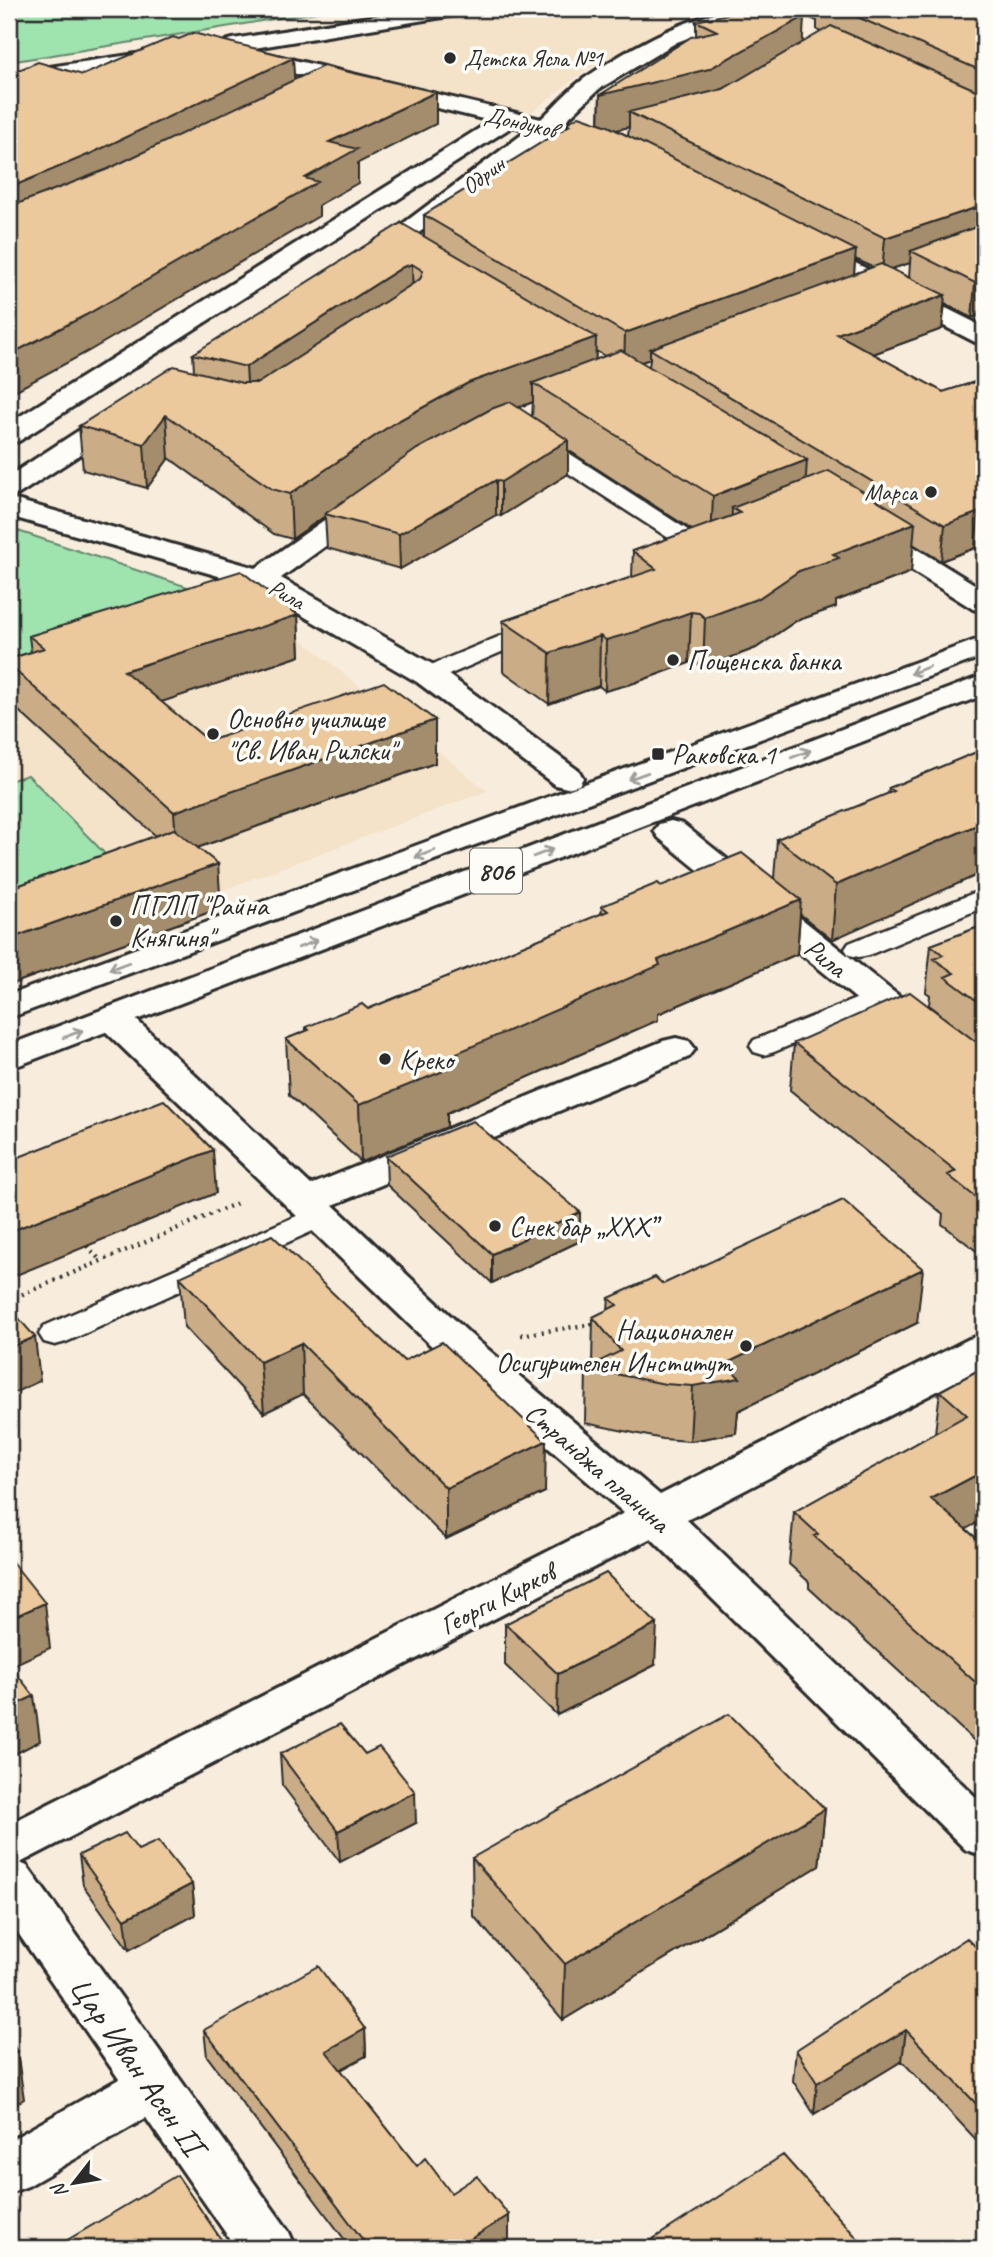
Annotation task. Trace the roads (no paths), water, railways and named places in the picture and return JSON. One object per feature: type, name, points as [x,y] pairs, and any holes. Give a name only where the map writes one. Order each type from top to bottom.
[{"type":"street","name":"Дондуков","points":[[455,9],[217,48],[509,120],[547,125],[586,139]]},
{"type":"street","name":"Одрин","points":[[347,272],[404,250],[591,84],[670,38],[753,14]]},
{"type":"street","points":[[9,80],[177,54]]},
{"type":"street","points":[[315,91],[340,79]]},
{"type":"street","name":"Одрин","points":[[9,435],[509,120]]},
{"type":"street","points":[[785,235],[984,337]]},
{"type":"street","points":[[856,294],[907,274]]},
{"type":"street","points":[[9,488],[144,401]]},
{"type":"street","points":[[261,579],[383,491]]},
{"type":"street","name":"Рила","points":[[9,507],[261,579],[428,675],[567,778]]},
{"type":"street","points":[[842,514],[984,603]]},
{"type":"street","name":"806","points":[[9,1007],[984,646]]},
{"type":"street","name":"806","points":[[9,1058],[984,684]]},
{"type":"street","name":"Рила","points":[[671,831],[878,998],[984,1078]]},
{"type":"street","name":"Странджа планина","points":[[114,1019],[456,1345],[657,1517],[984,1836]]},
{"type":"street","points":[[306,1200],[677,1049]]},
{"type":"street","name":"Георги Кирков","points":[[9,1847],[984,1349]]},
{"type":"street","name":"Цар Иван Асен II","points":[[9,1880],[268,2248]]},
{"type":"street","points":[[9,2169],[153,2087]]},
{"type":"lane","points":[[522,424],[709,554]]},
{"type":"lane","points":[[683,565],[733,545]]},
{"type":"lane","points":[[428,675],[555,620]]},
{"type":"lane","points":[[859,949],[984,897]]},
{"type":"lane","points":[[764,1046],[878,998]]},
{"type":"lane","points":[[55,1334],[306,1200]]},
{"type":"place","name":"Детска Ясла №1","points":[[450,58]]},
{"type":"place","name":"Марса","points":[[931,492]]},
{"type":"place","name":"Пощенска банка","points":[[673,660]]},
{"type":"place","name":"Основно училище \"Св. Иван Рилски\"","points":[[213,734]]},
{"type":"place","name":"Раковска 1","points":[[658,754]]},
{"type":"place","name":"ПГЛП \"Райна Княгиня\"","points":[[116,921]]},
{"type":"place","name":"Креко","points":[[385,1059]]},
{"type":"place","name":"Снек бар „ХХХ”","points":[[495,1226]]},
{"type":"place","name":"Национален Осигурителен Институт","points":[[746,1346]]}]
